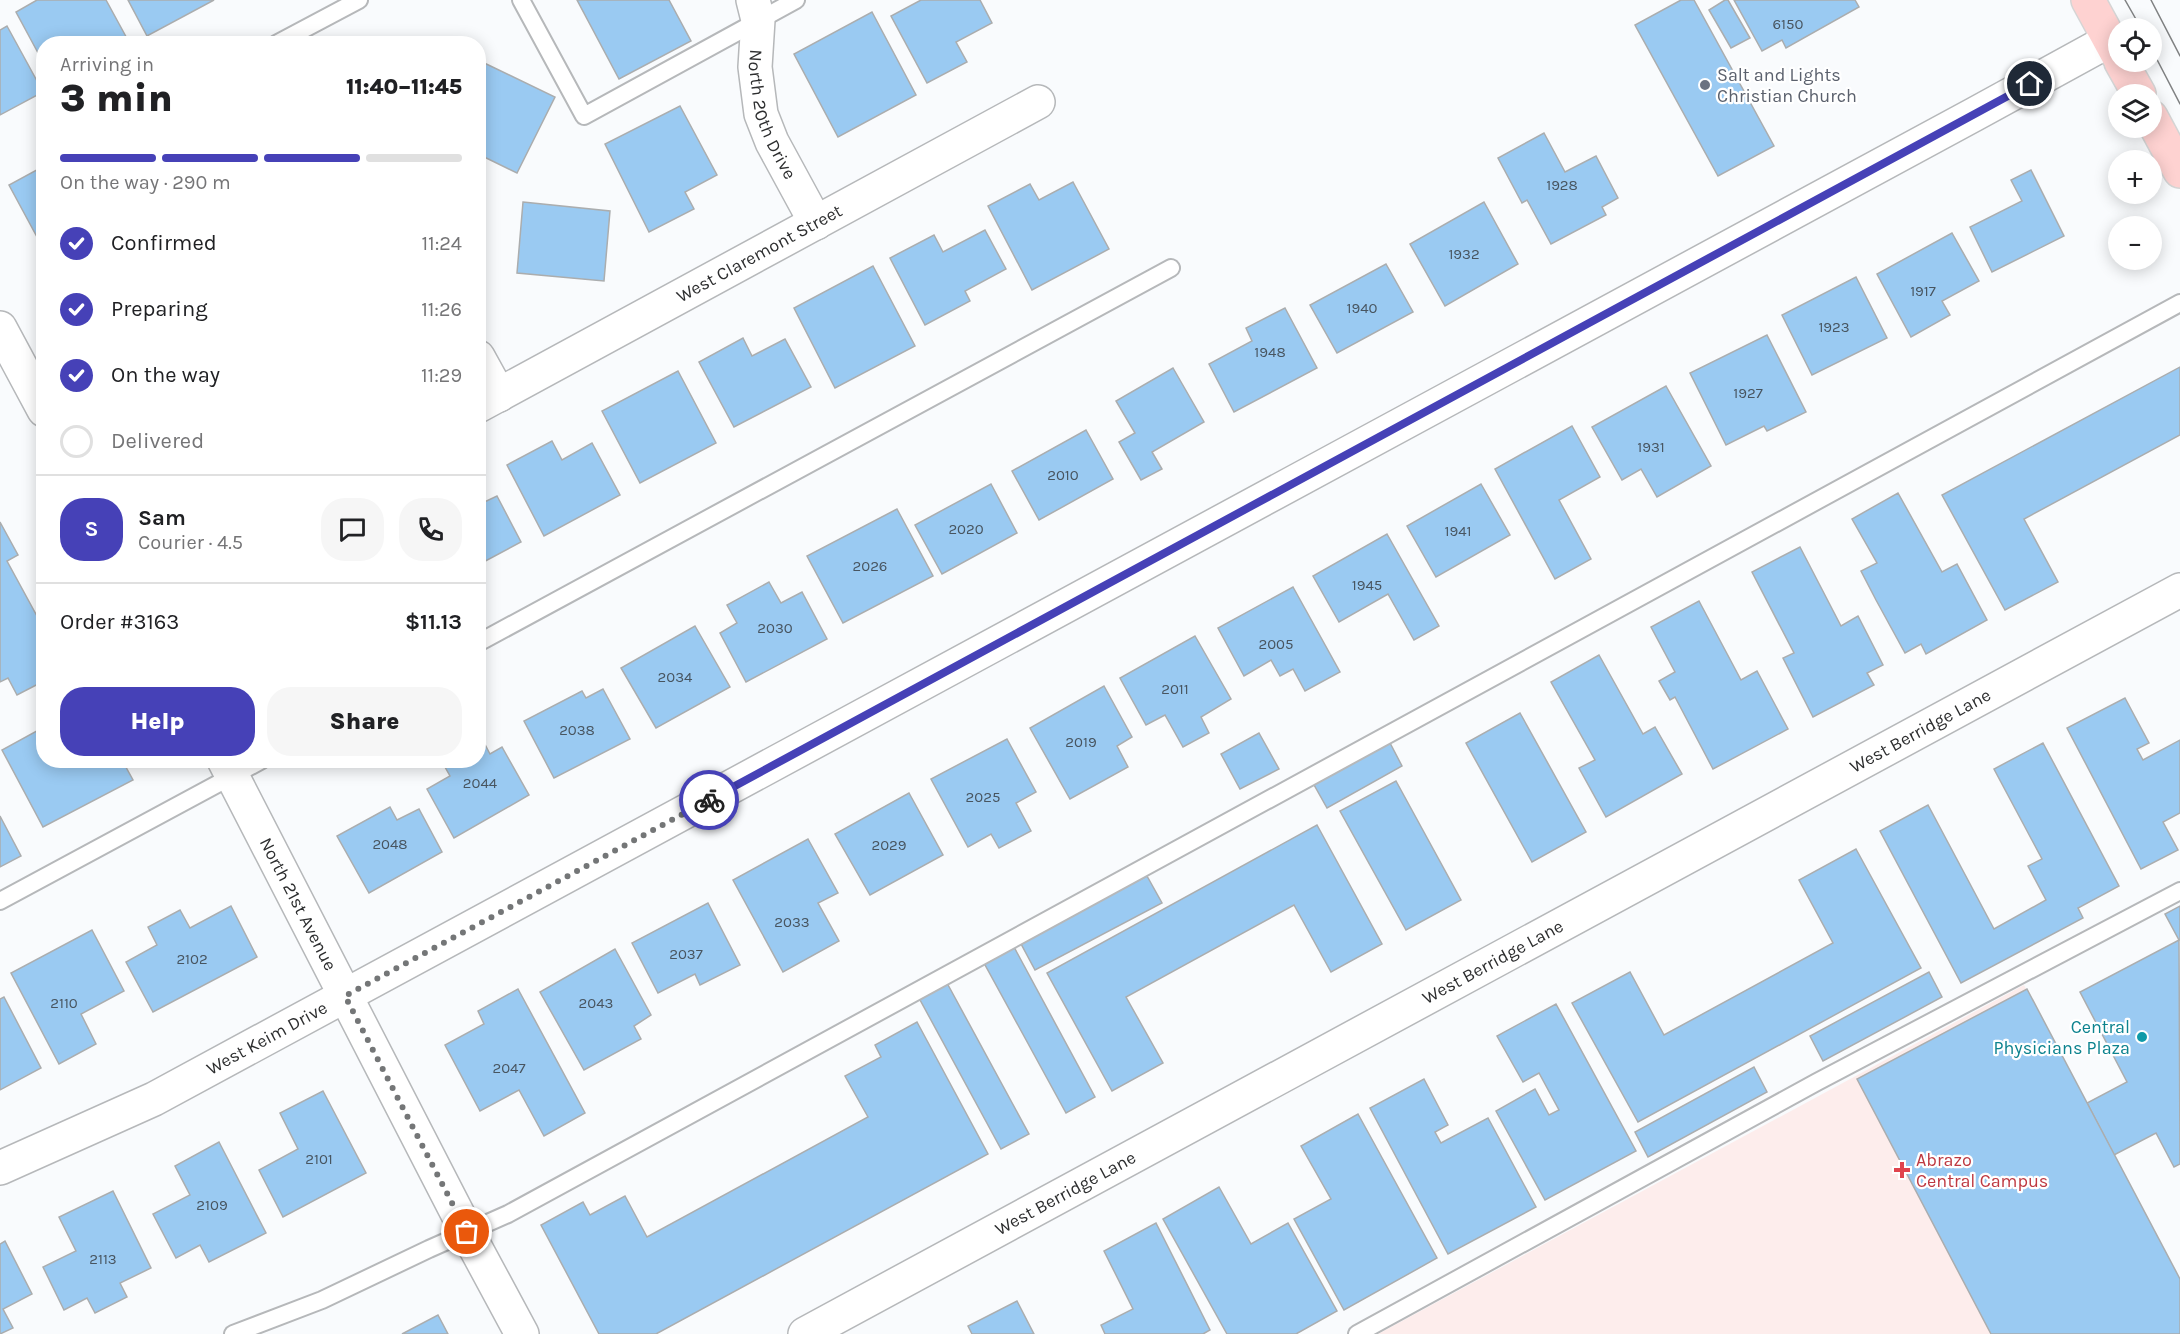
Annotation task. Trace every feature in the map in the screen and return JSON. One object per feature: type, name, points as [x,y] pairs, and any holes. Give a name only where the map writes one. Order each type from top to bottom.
[{"type":"main road","points":[[2088,0],[2108,37]]},
{"type":"main road","points":[[2162,137],[2180,171]]},
{"type":"street","name":"North 20th Drive","points":[[756,10],[755,67],[761,114],[772,142],[816,223]]},
{"type":"street","name":"West Keim Drive","points":[[0,1168],[154,1099],[1965,120],[2108,56]]},
{"type":"street","name":"West Claremont Street","points":[[489,401],[1038,102]]},
{"type":"street","points":[[0,328],[36,395]]},
{"type":"street","name":"West Berridge Lane","points":[[805,1334],[2180,590]]},
{"type":"street","name":"North 21st Avenue","points":[[228,769],[522,1334]]},
{"type":"lane","points":[[291,36],[359,0]]},
{"type":"lane","points":[[521,0],[584,116],[756,10],[796,0]]},
{"type":"lane","points":[[486,639],[1171,268]]},
{"type":"lane","points":[[233,1334],[322,1300],[508,1214],[2180,303]]},
{"type":"lane","points":[[0,901],[228,769]]},
{"type":"lane","points":[[1357,1334],[1817,1082],[2180,891]]},
{"type":"shaded area","name":"Abrazo Central Campus","points":[[2024,985],[2180,1279],[2180,1334],[1378,1334]]},
{"type":"building","points":[[37,0],[106,0],[126,36],[36,36],[36,49],[16,12]]},
{"type":"building","points":[[128,0],[214,0],[147,36]]},
{"type":"building","points":[[577,0],[669,0],[691,41],[619,79]]},
{"type":"building","points":[[921,0],[980,0],[992,23],[956,42],[967,62],[927,83],[891,16]]},
{"type":"building","name":"Salt and Lights Christian Church","points":[[1681,0],[1694,0],[1774,146],[1718,176],[1635,25]]},
{"type":"building","points":[[1728,0],[1750,38],[1731,48],[1709,10]]},
{"type":"building","points":[[1734,0],[1855,0],[1859,7],[1786,48],[1782,40],[1762,51]]},
{"type":"building","points":[[872,12],[916,95],[838,137],[794,54]]},
{"type":"building","points":[[7,26],[36,79],[36,96],[0,115],[0,30]]},
{"type":"building","points":[[486,64],[555,97],[517,173],[486,158]]},
{"type":"building","points":[[680,106],[717,175],[685,192],[694,209],[649,232],[605,144]]},
{"type":"building","points":[[1544,133],[1565,172],[1596,156],[1618,198],[1602,207],[1606,215],[1551,244],[1527,200],[1522,203],[1498,158]]},
{"type":"building","points":[[36,170],[36,235],[9,185]]},
{"type":"building","points":[[2031,170],[2064,236],[1992,272],[1970,227],[2022,201],[2011,180]]},
{"type":"building","points":[[1073,182],[1109,249],[1032,290],[988,206],[1030,184],[1039,200]]},
{"type":"building","points":[[523,202],[610,211],[604,281],[517,273]]},
{"type":"building","points":[[1484,202],[1518,264],[1445,306],[1410,244]]},
{"type":"building","points":[[985,230],[1006,269],[965,291],[970,301],[925,325],[890,258],[934,235],[943,252]]},
{"type":"building","points":[[1952,233],[1979,281],[1942,301],[1950,315],[1911,337],[1877,274]]},
{"type":"building","points":[[1386,264],[1413,312],[1337,353],[1310,305]]},
{"type":"building","points":[[873,266],[915,346],[835,388],[794,308]]},
{"type":"building","points":[[1856,277],[1887,338],[1812,375],[1782,315]]},
{"type":"building","points":[[1285,308],[1317,368],[1234,412],[1209,364],[1252,341],[1246,328]]},
{"type":"building","points":[[1767,335],[1806,412],[1767,431],[1764,426],[1726,445],[1690,373]]},
{"type":"building","points":[[743,338],[752,356],[785,339],[811,387],[734,427],[699,362]]},
{"type":"building","points":[[2180,367],[2180,435],[2024,519],[2058,582],[2005,610],[1942,495]]},
{"type":"building","points":[[1173,368],[1204,422],[1152,452],[1162,469],[1141,480],[1119,442],[1135,433],[1116,401]]},
{"type":"building","points":[[678,371],[716,443],[640,483],[602,411]]},
{"type":"building","points":[[1666,386],[1711,466],[1657,497],[1641,469],[1622,480],[1592,427]]},
{"type":"building","points":[[1572,426],[1600,477],[1559,500],[1591,559],[1555,579],[1495,469]]},
{"type":"building","points":[[1086,430],[1113,479],[1039,520],[1012,471]]},
{"type":"building","points":[[552,441],[562,460],[592,443],[620,495],[544,536],[507,465]]},
{"type":"building","points":[[991,484],[1017,533],[942,574],[915,525]]},
{"type":"building","points":[[1481,484],[1510,535],[1436,577],[1407,526]]},
{"type":"building","points":[[1898,493],[1942,572],[1957,564],[1987,620],[1926,654],[1921,644],[1905,653],[1861,571],[1877,563],[1852,519]]},
{"type":"building","points":[[497,496],[521,542],[486,561],[486,501]]},
{"type":"building","points":[[897,509],[933,576],[843,623],[807,556]]},
{"type":"building","points":[[0,522],[18,555],[7,561],[36,614],[36,685],[17,695],[8,678],[0,682]]},
{"type":"building","points":[[1387,534],[1439,626],[1414,640],[1388,594],[1339,622],[1313,576]]},
{"type":"building","points":[[1800,547],[1841,626],[1858,616],[1883,665],[1867,673],[1874,685],[1813,717],[1783,658],[1794,653],[1752,572]]},
{"type":"building","points":[[769,582],[781,603],[802,592],[827,639],[746,682],[720,633],[737,623],[727,605]]},
{"type":"building","points":[[1293,587],[1340,672],[1305,691],[1293,669],[1280,676],[1271,660],[1244,676],[1218,628]]},
{"type":"building","points":[[1699,601],[1741,680],[1757,671],[1788,729],[1713,769],[1675,697],[1670,700],[1659,681],[1675,672],[1651,627]]},
{"type":"building","points":[[695,626],[730,687],[656,728],[621,668]]},
{"type":"building","points":[[1195,636],[1231,699],[1201,717],[1209,733],[1183,747],[1165,715],[1146,725],[1120,678]]},
{"type":"building","points":[[1599,655],[1643,734],[1655,727],[1682,774],[1606,817],[1579,768],[1595,760],[1551,682]]},
{"type":"building","points":[[1104,686],[1132,737],[1117,746],[1128,767],[1070,799],[1030,728]]},
{"type":"building","points":[[603,689],[630,739],[554,778],[524,721],[582,691],[586,698]]},
{"type":"building","points":[[2125,698],[2149,743],[2137,749],[2143,760],[2180,740],[2180,813],[2163,822],[2178,850],[2141,869],[2067,728]]},
{"type":"building","points":[[1520,713],[1586,832],[1532,862],[1466,743]]},
{"type":"building","points":[[36,731],[36,768],[126,768],[133,780],[43,827],[2,750]]},
{"type":"building","points":[[1259,733],[1279,769],[1240,789],[1221,754]]},
{"type":"building","points":[[1007,739],[1036,792],[1016,803],[1031,831],[999,848],[991,834],[968,847],[931,779]]},
{"type":"building","points":[[1389,741],[1402,766],[1327,808],[1313,783]]},
{"type":"building","points":[[2043,743],[2119,886],[2078,908],[2083,918],[1961,983],[1880,831],[1928,805],[1994,929],[2046,900],[2028,866],[2042,859],[1994,769]]},
{"type":"building","points":[[486,746],[490,754],[502,747],[529,795],[454,838],[427,789],[450,776],[446,768],[486,768]]},
{"type":"building","points":[[1396,781],[1461,900],[1406,930],[1340,811]]},
{"type":"building","points":[[909,793],[943,855],[870,895],[835,834]]},
{"type":"building","points":[[390,807],[397,820],[419,809],[442,852],[369,893],[337,836]]},
{"type":"building","points":[[0,816],[21,856],[0,867]]},
{"type":"building","points":[[1317,825],[1382,944],[1331,972],[1294,905],[1126,997],[1163,1063],[1112,1091],[1047,973]]},
{"type":"building","points":[[808,839],[838,893],[818,903],[839,941],[783,972],[733,880]]},
{"type":"building","points":[[1856,849],[1921,968],[1638,1122],[1572,1003],[1630,972],[1664,1035],[1833,943],[1799,880]]},
{"type":"building","points":[[1147,876],[1162,903],[1035,970],[1020,942]]},
{"type":"building","points":[[708,903],[740,965],[700,985],[695,974],[658,993],[632,943]]},
{"type":"building","points":[[231,906],[257,957],[153,1012],[126,962],[157,945],[148,927],[180,910],[190,928]]},
{"type":"building","points":[[2180,906],[2180,940],[2179,940],[2165,914]]},
{"type":"building","points":[[92,930],[124,991],[81,1014],[96,1044],[59,1064],[11,973]]},
{"type":"building","name":"Central Physicians Plaza","points":[[2179,940],[2180,1164],[2174,1167],[2156,1133],[2114,1155],[2087,1103],[2127,1082],[2080,992]]},
{"type":"building","points":[[1014,947],[1095,1097],[1066,1113],[984,963]]},
{"type":"building","points":[[615,949],[651,1015],[634,1026],[641,1039],[584,1070],[540,992]]},
{"type":"building","points":[[1929,972],[1942,997],[1823,1061],[1810,1036]]},
{"type":"building","points":[[947,983],[1029,1134],[1001,1149],[919,998]]},
{"type":"building","points":[[518,989],[585,1113],[544,1136],[519,1090],[480,1111],[445,1045],[484,1024],[478,1011]]},
{"type":"building","points":[[2027,989],[2180,1279],[2180,1334],[1991,1334],[1857,1079]]},
{"type":"building","points":[[4,997],[41,1068],[0,1090],[0,999]]},
{"type":"building","points":[[1556,1004],[1636,1151],[1545,1200],[1496,1111],[1535,1089],[1549,1115],[1559,1110],[1539,1073],[1523,1082],[1497,1036]]},
{"type":"building","points":[[917,1022],[988,1154],[656,1334],[599,1334],[541,1225],[583,1202],[590,1215],[625,1196],[647,1237],[868,1117],[845,1076],[881,1057],[875,1045]]},
{"type":"building","points":[[1754,1067],[1767,1092],[1648,1157],[1635,1132]]},
{"type":"building","points":[[1424,1079],[1448,1125],[1435,1132],[1441,1143],[1488,1118],[1536,1207],[1448,1254],[1370,1108]]},
{"type":"building","points":[[323,1091],[366,1173],[283,1217],[259,1170],[298,1149],[280,1113]]},
{"type":"building","points":[[1358,1114],[1437,1258],[1344,1310],[1294,1219],[1331,1199],[1301,1146]]},
{"type":"building","points":[[219,1142],[266,1233],[209,1262],[200,1245],[176,1258],[153,1214],[190,1195],[175,1166]]},
{"type":"building","points":[[1219,1187],[1251,1244],[1288,1223],[1337,1311],[1296,1334],[1227,1334],[1163,1219]]},
{"type":"building","points":[[113,1191],[151,1268],[120,1283],[127,1297],[95,1313],[87,1298],[64,1310],[43,1267],[76,1251],[59,1217]]},
{"type":"building","points":[[1156,1223],[1210,1330],[1203,1334],[1105,1334],[1101,1325],[1133,1309],[1104,1251]]},
{"type":"building","points":[[5,1241],[32,1294],[3,1309],[13,1328],[0,1334],[0,1244]]},
{"type":"building","points":[[1017,1301],[1034,1334],[972,1334],[968,1326]]},
{"type":"building","points":[[438,1315],[448,1334],[402,1334]]},
{"type":"tram line","points":[[2125,0],[2135,18]]},
{"type":"tram line","points":[[2151,0],[2180,56]]},
{"type":"tram line","points":[[2162,69],[2180,104]]},
{"type":"way so far","points":[[467,1232],[345,996],[709,800]]},
{"type":"place","name":"Salt and Lights Christian Church","points":[[1705,85]]},
{"type":"place","name":"Central Physicians Plaza","points":[[2142,1037]]},
{"type":"place","name":"Abrazo Central Campus","points":[[1902,1170]]},
{"type":"route","points":[[709,800],[2030,84]]}]
